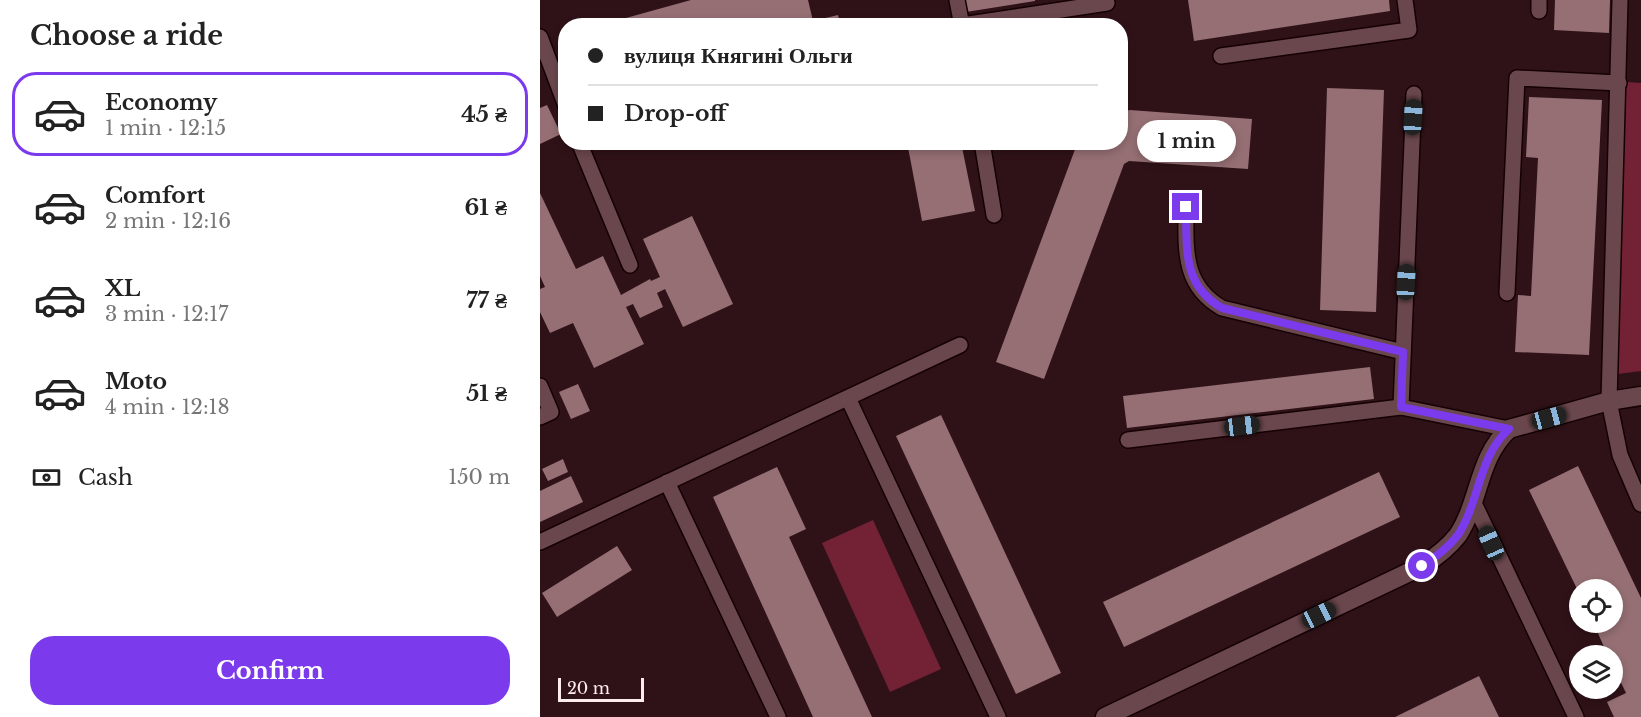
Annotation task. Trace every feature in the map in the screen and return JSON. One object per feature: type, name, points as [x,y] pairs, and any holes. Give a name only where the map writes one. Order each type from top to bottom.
[{"type":"street","points":[[1105,717],[1422,566],[1441,554],[1458,535],[1489,455],[1497,440],[1509,429],[1609,402],[1641,396]]},
{"type":"lane","points":[[957,0],[961,18]]},
{"type":"lane","points":[[1221,56],[1409,30],[1405,0]]},
{"type":"lane","points":[[1620,0],[1609,402],[1620,456],[1641,504]]},
{"type":"lane","points":[[1008,18],[1107,3]]},
{"type":"lane","points":[[540,37],[558,85]]},
{"type":"lane","points":[[1507,293],[1517,78],[1619,83]]},
{"type":"lane","points":[[1401,407],[1414,94]]},
{"type":"lane","points":[[582,150],[630,265]]},
{"type":"lane","points":[[983,150],[994,215]]},
{"type":"lane","points":[[1186,207],[1188,264],[1195,283],[1208,299],[1222,308],[1403,352]]},
{"type":"lane","points":[[540,542],[960,345]]},
{"type":"lane","points":[[540,386],[551,412],[540,417]]},
{"type":"lane","points":[[848,398],[998,717]]},
{"type":"lane","points":[[1128,440],[1401,407],[1509,429]]},
{"type":"lane","points":[[667,482],[778,717]]},
{"type":"lane","points":[[1473,501],[1576,717]]},
{"type":"shaded area","points":[[1626,82],[1641,83],[1641,371],[1618,374]]},
{"type":"shaded area","points":[[873,520],[941,669],[890,692],[822,543]]},
{"type":"building","points":[[691,0],[808,0],[812,18],[626,18]]},
{"type":"building","points":[[965,0],[1035,0],[1035,1],[966,12]]},
{"type":"building","points":[[1188,0],[1389,0],[1390,11],[1194,41]]},
{"type":"building","points":[[1555,0],[1610,0],[1609,33],[1554,30]]},
{"type":"building","points":[[1327,88],[1384,90],[1376,312],[1320,310]]},
{"type":"building","points":[[1529,97],[1602,100],[1589,355],[1515,352],[1518,295],[1531,296],[1538,158],[1526,157]]},
{"type":"building","points":[[547,105],[558,128],[558,135],[540,144],[540,108]]},
{"type":"building","points":[[1128,110],[1252,119],[1248,169],[1129,161],[1124,164],[1044,379],[996,362],[1075,150],[1128,150]]},
{"type":"building","points":[[909,150],[963,150],[975,211],[922,221]]},
{"type":"building","points":[[540,193],[576,269],[603,256],[621,295],[650,279],[651,281],[660,277],[643,239],[692,216],[733,304],[683,327],[665,289],[657,293],[663,307],[640,318],[633,304],[626,307],[644,344],[594,368],[573,323],[550,333],[540,312],[540,289],[545,287],[540,276]]},
{"type":"building","points":[[1370,367],[1374,399],[1127,428],[1123,396]]},
{"type":"building","points":[[578,384],[590,411],[571,419],[559,392]]},
{"type":"building","points":[[941,415],[1061,673],[1016,694],[896,436]]},
{"type":"building","points":[[563,459],[568,472],[548,481],[542,469]]},
{"type":"building","points":[[1578,466],[1641,598],[1641,717],[1614,717],[1607,702],[1623,699],[1623,694],[1626,693],[1623,687],[1623,645],[1603,645],[1598,633],[1623,633],[1623,579],[1572,579],[1529,490]]},
{"type":"building","points":[[777,467],[806,529],[789,537],[872,717],[813,717],[713,497]]},
{"type":"building","points":[[1379,472],[1400,517],[1124,647],[1103,602]]},
{"type":"building","points":[[571,476],[583,502],[540,522],[540,491]]},
{"type":"building","points":[[617,546],[632,570],[557,617],[542,593]]},
{"type":"building","points":[[1479,676],[1499,717],[1395,717]]},
{"type":"route","points":[[1186,207],[1188,264],[1195,283],[1208,299],[1222,308],[1403,352],[1401,407],[1509,429],[1497,440],[1489,455],[1468,515],[1458,535],[1441,554],[1422,566]]}]
